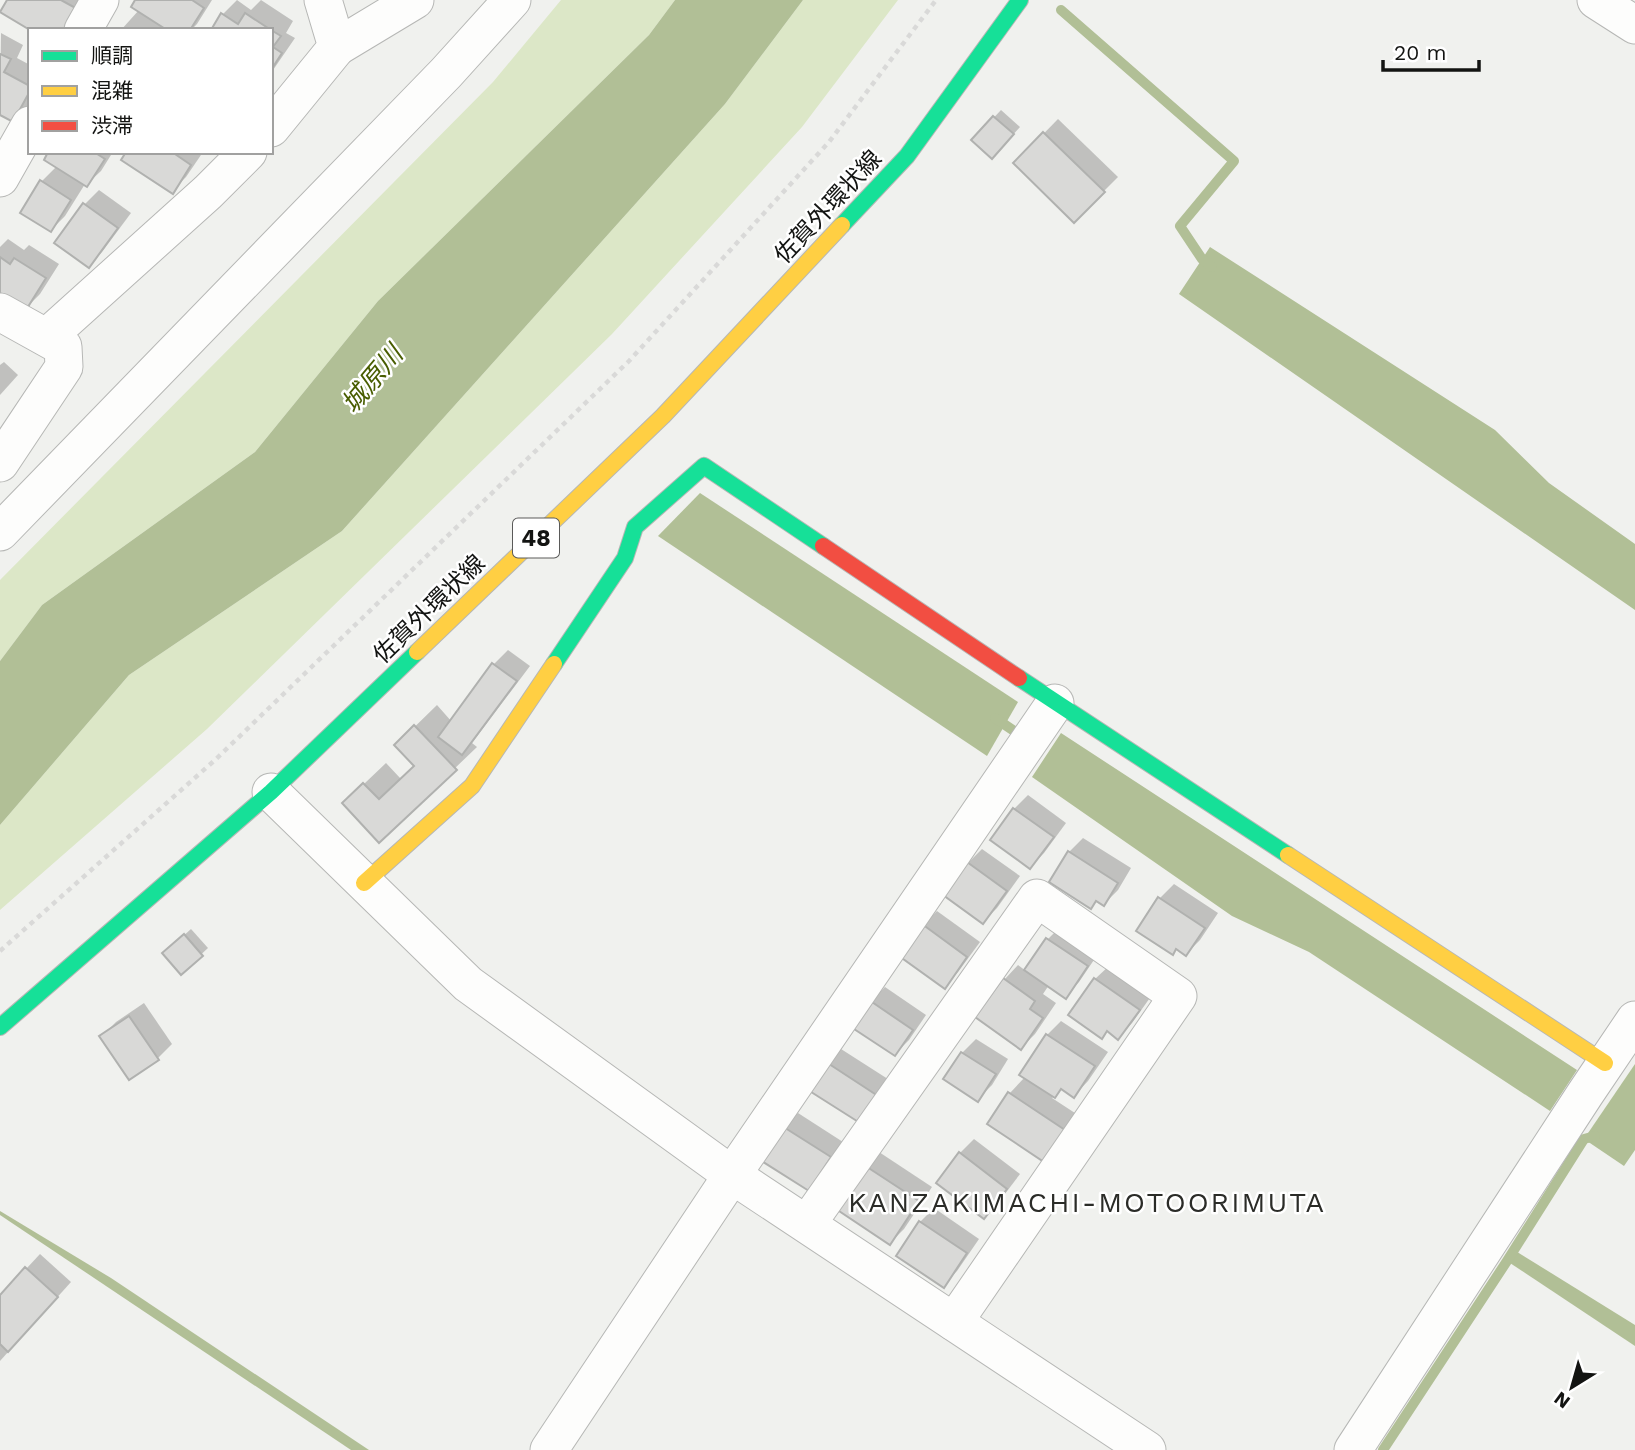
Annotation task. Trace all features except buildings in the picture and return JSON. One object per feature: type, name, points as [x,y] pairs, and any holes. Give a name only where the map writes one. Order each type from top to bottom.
[{"type":"street","points":[[84,28],[100,0]]},
{"type":"street","points":[[323,0],[337,47]]},
{"type":"street","points":[[273,126],[337,47],[415,0]]},
{"type":"street","points":[[0,532],[446,73],[512,0]]},
{"type":"street","name":"佐賀外環状線","points":[[0,1027],[271,792],[663,416],[906,156],[1020,0]]},
{"type":"street","points":[[1596,0],[1635,25]]},
{"type":"street","points":[[0,178],[28,129]]},
{"type":"street","points":[[47,337],[208,192],[246,154]]},
{"type":"street","points":[[0,313],[63,347],[64,367],[0,463]]},
{"type":"street","points":[[364,883],[472,786],[625,558],[635,527],[704,466],[1055,703],[1605,1063]]},
{"type":"street","points":[[548,1450],[732,1175],[1055,703]]},
{"type":"street","points":[[271,792],[468,984],[732,1175],[1147,1450]]},
{"type":"street","points":[[807,1224],[1038,898],[1178,996],[954,1322]]},
{"type":"street","points":[[1353,1450],[1635,1020]]},
{"type":"path","points":[[0,951],[215,760],[629,361],[829,142],[936,0]]},
{"type":"shaded area","points":[[561,0],[675,0],[649,35],[378,301],[255,452],[42,605],[0,661],[0,580],[493,82]]},
{"type":"shaded area","points":[[803,0],[898,0],[802,127],[612,334],[207,729],[0,910],[0,825],[129,675],[342,531],[725,104]]},
{"type":"water","name":"城原川","points":[[675,0],[803,0],[725,104],[342,531],[129,675],[0,825],[0,661],[42,605],[255,452],[378,301],[649,35]]},
{"type":"water","points":[[1210,247],[1495,430],[1549,483],[1635,544],[1635,610],[1179,294]]},
{"type":"water","points":[[700,493],[1018,702],[987,756],[658,536]]},
{"type":"water","points":[[1061,733],[1577,1070],[1550,1111],[1309,952],[1232,916],[1032,777]]},
{"type":"water","points":[[1635,1064],[1635,1150],[1624,1166],[1584,1139]]},
{"type":"water","points":[[0,1211],[111,1278],[369,1450],[351,1450],[0,1215]]},
{"type":"water","points":[[1514,1250],[1635,1325],[1635,1346],[1507,1261]]},
{"type":"waterway","points":[[1061,10],[1234,161],[1180,226],[1202,259],[1212,267]]},
{"type":"waterway","points":[[995,718],[1023,737]]},
{"type":"waterway","points":[[1383,1450],[1584,1139],[1595,1136]]},
{"type":"traffic: fast","points":[[842,225],[907,156],[1020,0]]},
{"type":"traffic: fast","points":[[554,664],[625,558],[635,527],[704,466],[823,546]]},
{"type":"traffic: fast","points":[[0,1027],[271,792],[417,652]]},
{"type":"traffic: fast","points":[[1019,678],[1288,855]]},
{"type":"traffic: slow","points":[[417,652],[663,416],[842,225]]},
{"type":"traffic: slow","points":[[364,883],[472,786],[554,664]]},
{"type":"traffic: slow","points":[[1288,855],[1605,1063]]},
{"type":"traffic: jam","points":[[823,546],[1019,678]]},
{"type":"district","name":"KANZAKIMACHI-MOTOORIMUTA","points":[[1087,1202]]}]
